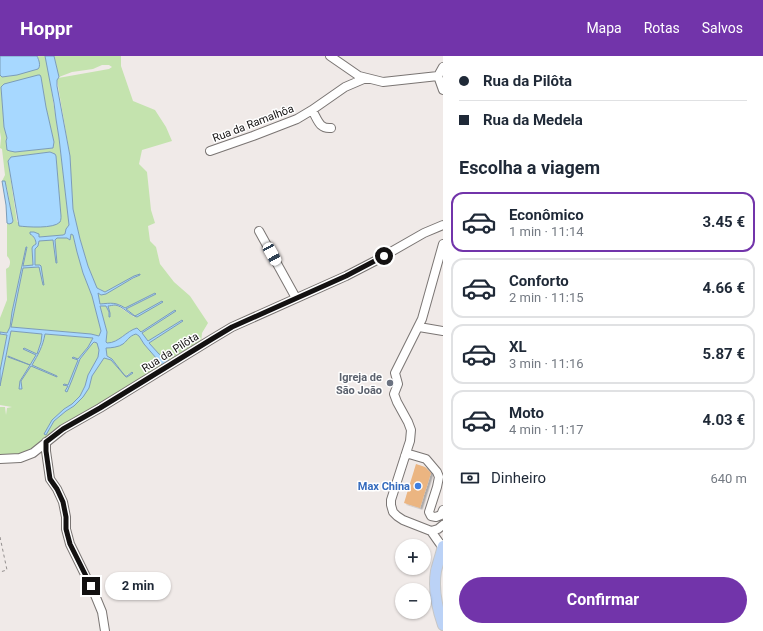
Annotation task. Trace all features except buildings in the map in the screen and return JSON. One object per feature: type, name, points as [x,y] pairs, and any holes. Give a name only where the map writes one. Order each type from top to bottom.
[{"type":"main road","points":[[443,547],[436,572],[435,596],[443,625]]},
{"type":"street","points":[[330,56],[359,76],[383,82],[438,76]]},
{"type":"street","points":[[443,67],[438,76],[443,90]]},
{"type":"street","name":"Rua da Ramalhôa","points":[[210,151],[296,119],[312,110],[345,87],[366,78]]},
{"type":"street","points":[[312,110],[321,127],[331,128]]},
{"type":"street","name":"Rua da Pilôta","points":[[0,459],[20,458],[33,453],[63,429],[232,327],[363,267],[443,224]]},
{"type":"street","points":[[259,231],[296,298]]},
{"type":"street","points":[[443,244],[422,319],[395,373],[398,384],[394,394],[396,402],[411,430],[410,441],[391,505],[392,512],[403,520],[431,531],[443,547]]},
{"type":"street","points":[[419,327],[443,331]]},
{"type":"street","points":[[46,442],[50,479],[63,502],[66,517],[66,529],[70,544],[102,612],[105,631]]},
{"type":"street","points":[[408,447],[410,450],[427,456],[443,476]]},
{"type":"street","points":[[405,456],[409,454],[426,459],[438,472],[438,482],[429,512],[431,516],[436,517],[441,515],[443,510]]},
{"type":"street","points":[[431,531],[443,526]]},
{"type":"path","points":[[0,537],[7,570],[0,572]]},
{"type":"green space","points":[[37,56],[45,56],[47,63],[59,138],[69,225],[65,234],[63,235],[39,237],[32,235],[36,241],[36,244],[32,248],[33,265],[23,266],[26,247],[10,327],[8,333],[0,332],[0,318],[7,300],[6,269],[10,264],[7,256],[7,223],[9,224],[13,221],[7,188],[4,181],[2,181],[5,175],[2,149],[0,148],[0,75],[2,77],[6,77],[38,69],[39,59]],"holes":[[[41,77],[54,142],[53,148],[15,152],[6,141],[7,138],[4,126],[1,87]],[[50,152],[56,156],[61,216],[60,221],[38,227],[17,222],[8,161],[11,157]]]},
{"type":"green space","points":[[54,56],[121,56],[121,66],[133,101],[155,110],[166,127],[172,141],[142,150],[139,164],[147,172],[151,210],[155,223],[148,226],[150,241],[156,247],[160,264],[174,282],[190,296],[208,323],[202,333],[201,344],[171,362],[159,354],[149,343],[183,321],[182,320],[148,342],[142,333],[176,310],[141,332],[137,328],[115,341],[106,342],[107,332],[100,306],[106,306],[109,312],[109,317],[110,317],[108,306],[115,305],[134,317],[137,316],[126,309],[156,294],[155,293],[125,309],[119,304],[100,304],[98,293],[101,295],[140,274],[105,292],[97,288],[88,266],[73,209],[70,156],[57,80],[58,78],[109,69],[112,67],[109,65],[102,65],[93,69],[72,72],[59,77]]},
{"type":"green space","points":[[71,234],[73,235],[83,273],[92,296],[101,331],[99,336],[11,327],[23,268],[40,267],[43,285],[40,265],[35,266],[35,249],[38,246],[39,241],[53,239],[57,263],[55,240],[57,238],[67,238],[70,240]]},
{"type":"green space","points":[[11,331],[42,334],[37,354],[24,348],[23,349],[37,355],[20,381],[20,389],[22,389],[21,381],[31,366],[57,376],[32,365],[40,350],[45,334],[93,338],[78,359],[73,357],[78,360],[68,385],[64,384],[68,386],[66,392],[80,359],[92,344],[97,343],[99,350],[98,357],[88,375],[80,396],[64,409],[54,421],[74,406],[89,388],[92,376],[104,358],[111,360],[124,375],[112,359],[108,357],[106,348],[123,344],[132,335],[136,334],[163,366],[31,450],[20,455],[0,456],[0,407],[5,407],[6,415],[7,408],[12,407],[0,405],[0,386]]},
{"type":"green space","points":[[0,334],[7,335],[0,371]]},
{"type":"water","points":[[0,56],[37,56],[39,66],[38,69],[17,75],[2,77],[0,75]]},
{"type":"water","points":[[45,56],[54,56],[59,77],[57,80],[57,86],[70,156],[73,209],[88,266],[97,288],[105,292],[140,274],[106,294],[101,295],[98,293],[100,304],[113,303],[125,308],[155,293],[156,294],[126,309],[135,316],[115,305],[108,306],[110,313],[109,317],[109,312],[106,306],[100,306],[107,332],[106,342],[115,341],[137,328],[141,332],[175,310],[176,311],[142,333],[148,341],[182,320],[183,321],[149,343],[159,354],[171,362],[163,366],[136,334],[121,345],[106,348],[107,356],[112,359],[124,375],[111,360],[104,358],[92,376],[89,388],[83,397],[54,421],[46,435],[44,434],[52,420],[80,396],[88,375],[98,357],[99,350],[97,343],[94,342],[80,359],[67,392],[65,391],[68,386],[63,385],[68,385],[78,360],[72,358],[78,359],[93,338],[45,334],[40,350],[32,365],[57,377],[31,366],[21,381],[22,389],[19,389],[20,381],[36,355],[23,349],[24,348],[37,354],[42,334],[11,331],[0,386],[0,371],[7,335],[0,334],[0,332],[7,333],[10,327],[26,247],[23,266],[33,265],[32,248],[36,243],[30,232],[39,234],[39,237],[63,235],[65,234],[69,225],[59,138]],"holes":[[[71,234],[73,235],[83,273],[92,296],[101,331],[99,336],[11,327],[23,268],[39,267],[44,285],[41,266],[35,265],[35,249],[38,246],[39,241],[53,240],[57,263],[55,240],[57,238],[67,238],[70,240]]]},
{"type":"water","points":[[38,75],[41,77],[54,142],[53,148],[15,152],[7,150],[1,87],[4,84]]},
{"type":"water","points":[[50,152],[56,156],[61,216],[60,222],[46,227],[19,226],[8,161],[11,157]]},
{"type":"water","points":[[2,181],[5,181],[13,221],[9,224],[7,223]]},
{"type":"water","points":[[162,301],[163,302],[137,317],[135,316]]},
{"type":"water","points":[[8,356],[30,365],[8,357]]},
{"type":"place","name":"Igreja de São João","points":[[390,383]]},
{"type":"place","name":"Max China","points":[[418,486]]},
{"type":"route","points":[[91,586],[70,544],[66,529],[66,517],[63,502],[50,479],[46,442],[63,429],[232,327],[346,276],[384,256]]}]
